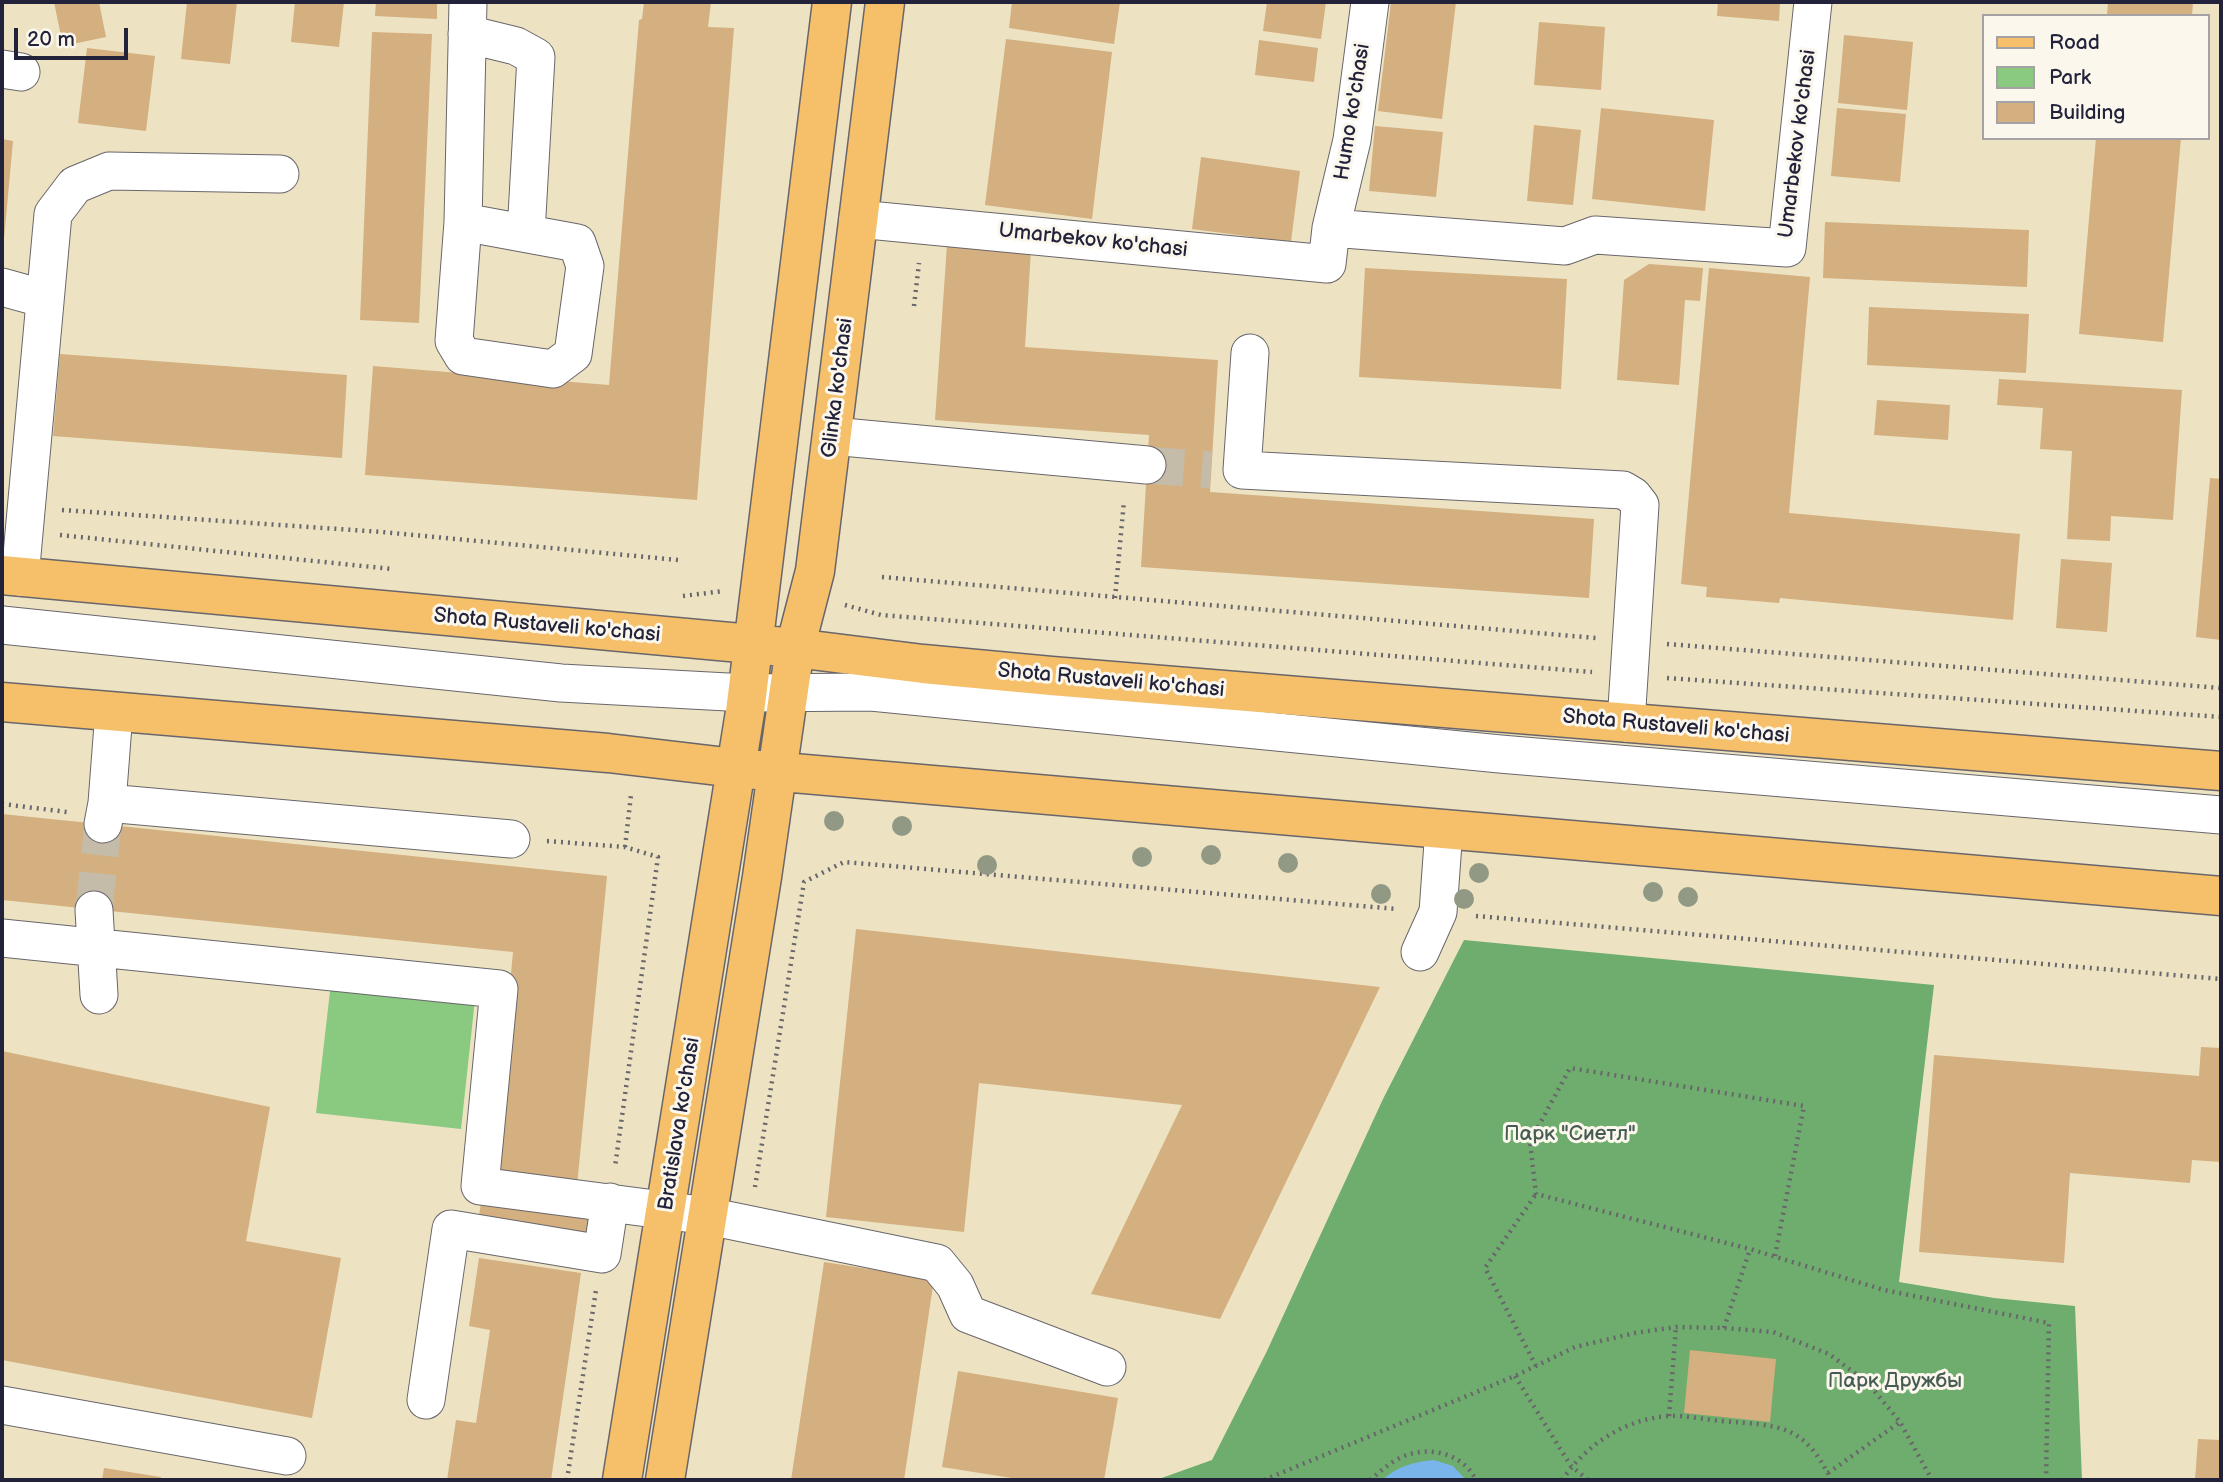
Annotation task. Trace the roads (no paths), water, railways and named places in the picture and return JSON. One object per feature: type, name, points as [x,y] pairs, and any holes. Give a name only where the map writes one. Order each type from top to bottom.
[{"type":"main road","points":[[735,768],[746,703],[832,2]]},
{"type":"main road","name":"Glinka ko'chasi","points":[[776,771],[795,648],[815,571],[885,2]]},
{"type":"main road","name":"Shota Rustaveli ko'chasi","points":[[11,576],[795,648],[923,664],[2221,771]]},
{"type":"main road","points":[[2,702],[2221,896]]},
{"type":"main road","name":"Bratislava ko'chasi","points":[[622,1480],[735,768]]},
{"type":"main road","name":"Bratislava ko'chasi","points":[[665,1480],[762,877],[776,771]]},
{"type":"street","name":"Humo ko'chasi","points":[[1327,264],[1331,228],[1352,140],[1370,2]]},
{"type":"street","name":"Umarbekov ko'chasi","points":[[1331,228],[1565,246],[1595,235],[1787,248],[1814,2]]},
{"type":"street","points":[[463,222],[577,243],[585,266],[573,354],[553,369],[463,356],[454,341],[463,222],[467,18],[536,57],[526,233]]},
{"type":"street","points":[[11,576],[25,519],[53,214],[75,185],[109,172],[280,174]]},
{"type":"street","name":"Umarbekov ko'chasi","points":[[858,219],[1327,264]]},
{"type":"street","points":[[2,288],[45,299]]},
{"type":"street","points":[[1250,353],[1227,470],[1623,490],[1633,496],[1640,505],[1626,723]]},
{"type":"street","points":[[832,436],[1137,465]]},
{"type":"street","points":[[2,625],[746,703]]},
{"type":"street","points":[[2,647],[613,704],[787,703],[2221,827]]},
{"type":"street","points":[[787,703],[871,692],[1500,754],[2221,816]]},
{"type":"street","points":[[114,712],[105,815],[511,839]]},
{"type":"street","points":[[1420,952],[1438,912],[1444,829]]},
{"type":"street","points":[[94,909],[100,995]]},
{"type":"street","points":[[2,938],[499,989],[480,1186],[708,1216],[937,1263],[955,1285],[968,1314],[1107,1367]]},
{"type":"street","points":[[426,1400],[451,1229],[602,1254],[611,1202]]},
{"type":"street","points":[[2,1405],[287,1456]]},
{"type":"water","points":[[1434,1460],[1453,1466],[1466,1480],[1382,1480],[1406,1466]]},
{"type":"tunnel","points":[[1147,465],[1211,470]]},
{"type":"tunnel","points":[[94,910],[103,824]]},
{"type":"park label","name":"Парк \"Сиетл\"","points":[[1570,1135]]},
{"type":"park label","name":"Парк Дружбы","points":[[1895,1382]]}]
